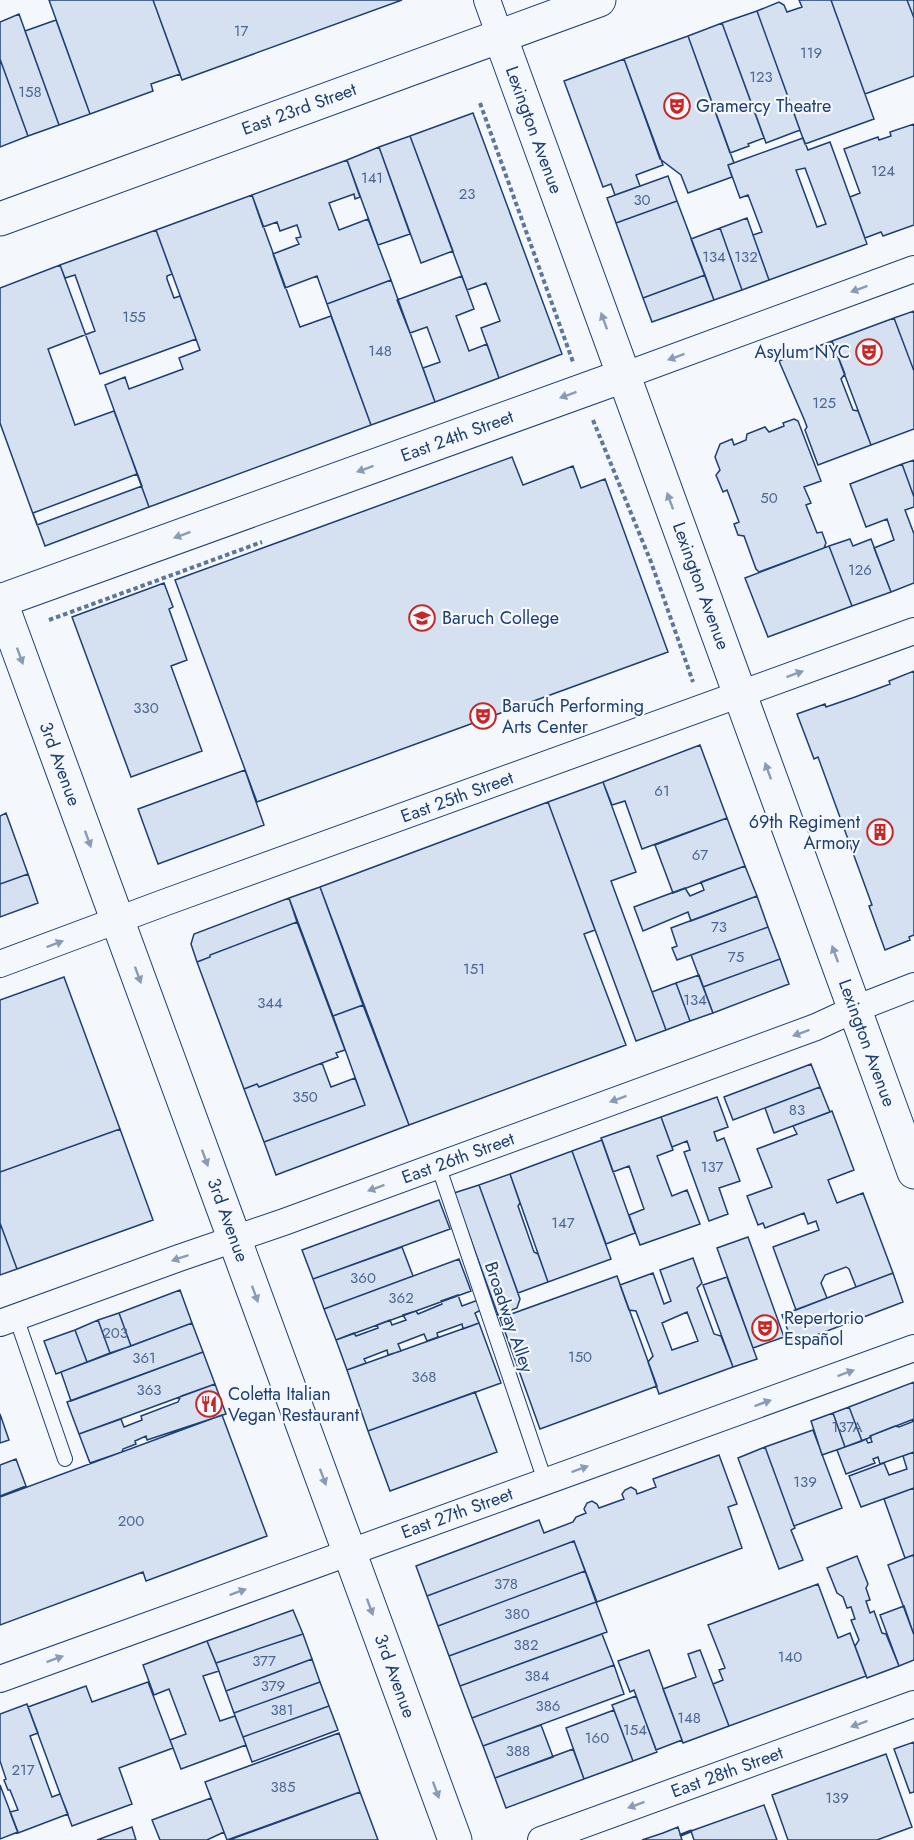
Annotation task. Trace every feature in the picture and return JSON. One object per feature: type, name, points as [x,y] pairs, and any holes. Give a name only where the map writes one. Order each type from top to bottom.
[{"type":"main road","name":"East 23rd Street","points":[[0,219],[599,0]]},
{"type":"main road","name":"Lexington Avenue","points":[[500,36],[914,1172]]},
{"type":"main road","name":"East 24th Street","points":[[0,601],[623,376]]},
{"type":"main road","name":"3rd Avenue","points":[[0,601],[455,1840]]},
{"type":"street","name":"Lexington Avenue","points":[[487,0],[500,36]]},
{"type":"street","name":"East 24th Street","points":[[623,376],[914,269]]},
{"type":"street","name":"East 25th Street","points":[[0,964],[914,631]]},
{"type":"street","name":"East 26th Street","points":[[8,1320],[816,1027],[914,986]]},
{"type":"street","name":"East 27th Street","points":[[0,1679],[914,1348]]},
{"type":"street","name":"East 28th Street","points":[[541,1840],[914,1704]]},
{"type":"lane","name":"Broadway Alley","points":[[438,1165],[545,1481]]},
{"type":"lane","points":[[8,1320],[65,1459]]},
{"type":"path","points":[[480,103],[576,369]]},
{"type":"path","points":[[591,414],[651,562],[702,708]]},
{"type":"building","points":[[49,0],[153,0],[180,74],[151,84],[153,91],[90,114]]},
{"type":"building","points":[[153,0],[402,0],[182,80]]},
{"type":"building","points":[[799,0],[831,0],[874,119],[805,144],[757,11],[779,2],[784,5],[787,12],[802,7]]},
{"type":"building","points":[[831,0],[907,0],[914,18],[914,76],[865,94]]},
{"type":"building","points":[[907,0],[914,0],[914,18]]},
{"type":"building","points":[[757,11],[800,130],[766,143],[722,23]]},
{"type":"building","points":[[19,14],[59,125],[28,136],[0,59],[0,22]]},
{"type":"building","points":[[56,20],[90,114],[59,125],[25,31]]},
{"type":"building","points":[[722,23],[764,138],[730,153],[688,36]]},
{"type":"building","name":"Gramercy Theatre","points":[[688,36],[734,163],[728,165],[732,177],[688,193],[681,175],[660,159],[624,59]]},
{"type":"building","points":[[0,59],[28,136],[0,147]]},
{"type":"building","points":[[624,59],[663,165],[636,175],[640,186],[615,195],[611,184],[603,187],[564,81]]},
{"type":"building","points":[[473,113],[562,354],[499,378],[481,328],[500,321],[486,283],[467,290],[410,136]]},
{"type":"building","points":[[914,124],[914,225],[883,236],[881,232],[865,238],[850,197],[860,193],[844,149],[878,137],[879,140],[891,136],[890,132]]},
{"type":"building","points":[[410,136],[453,251],[421,263],[379,147]]},
{"type":"building","points":[[803,138],[808,150],[830,142],[867,244],[769,280],[753,235],[762,232],[748,195],[740,198],[728,165]],"holes":[[[805,168],[826,224],[817,227],[796,170]]]},
{"type":"building","points":[[379,147],[410,234],[378,245],[347,160]]},
{"type":"building","points":[[347,160],[360,197],[355,199],[354,194],[329,203],[339,230],[368,219],[391,280],[327,304],[317,276],[285,288],[273,254],[299,244],[296,238],[301,237],[297,225],[280,231],[277,222],[263,227],[252,195]]},
{"type":"building","points":[[668,176],[677,201],[616,223],[607,198]]},
{"type":"building","points":[[252,195],[300,327],[331,316],[371,425],[149,507],[105,385],[125,377],[129,389],[183,369],[179,358],[200,350],[156,230]]},
{"type":"building","points":[[677,201],[705,275],[643,298],[616,223]]},
{"type":"building","points":[[747,218],[769,280],[742,290],[720,228]]},
{"type":"building","points":[[720,228],[742,290],[714,300],[691,239]]},
{"type":"building","points":[[156,230],[172,274],[167,276],[167,279],[174,298],[180,296],[196,339],[100,374],[60,265]]},
{"type":"building","points":[[60,265],[65,278],[75,275],[95,331],[48,349],[75,425],[114,411],[142,486],[37,525],[0,423],[0,288]]},
{"type":"building","points":[[705,275],[714,300],[652,322],[643,298]]},
{"type":"building","points":[[462,276],[474,309],[456,316],[469,351],[487,344],[499,378],[435,402],[423,368],[440,362],[427,327],[410,333],[397,300]]},
{"type":"building","points":[[391,280],[435,402],[371,425],[327,304]]},
{"type":"building","points":[[914,311],[914,371],[894,318]]},
{"type":"building","points":[[894,318],[914,371],[914,429],[871,445],[832,341]]},
{"type":"building","points":[[832,341],[845,374],[841,379],[853,410],[858,411],[871,445],[818,465],[805,430],[807,427],[804,419],[779,361]]},
{"type":"building","points":[[794,419],[798,421],[821,481],[804,487],[811,503],[806,505],[817,533],[822,532],[826,543],[824,548],[759,572],[744,536],[738,535],[734,524],[739,522],[727,490],[723,492],[716,475],[720,470],[715,457],[720,444],[732,439],[734,445],[746,440],[747,434],[765,427],[769,432]]},
{"type":"building","name":"Baruch College","points":[[512,457],[523,485],[573,466],[581,488],[605,479],[668,652],[257,802],[175,580]]},
{"type":"building","points":[[914,460],[914,497],[902,464]]},
{"type":"building","points":[[902,464],[914,497],[914,507],[905,510],[914,534],[914,583],[891,592],[874,548],[894,540],[887,519],[866,527],[850,484]]},
{"type":"building","points":[[137,474],[149,507],[45,546],[33,513]]},
{"type":"building","points":[[850,539],[853,546],[871,539],[891,592],[852,606],[829,546]]},
{"type":"building","points":[[829,546],[852,606],[768,637],[745,578]]},
{"type":"building","points":[[164,583],[173,607],[169,609],[187,660],[171,666],[202,751],[131,777],[72,617]]},
{"type":"building","name":"69th Regiment Armory","points":[[914,671],[914,935],[909,937],[910,940],[885,950],[869,906],[872,905],[818,757],[814,759],[797,714],[855,697],[890,684],[889,681]]},
{"type":"building","points":[[700,745],[727,818],[642,849],[625,801],[612,805],[603,782]]},
{"type":"building","points":[[245,770],[264,825],[158,864],[138,809]]},
{"type":"building","points":[[603,782],[636,872],[611,881],[666,1030],[636,1041],[548,802]]},
{"type":"building","points":[[548,802],[595,930],[584,934],[626,1045],[409,1125],[320,887]]},
{"type":"building","points":[[6,813],[28,874],[0,884],[0,816]]},
{"type":"building","points":[[727,818],[745,866],[673,893],[655,845]]},
{"type":"building","points":[[745,866],[757,896],[691,921],[688,912],[643,931],[634,907],[685,888],[690,896],[704,890],[701,882]]},
{"type":"building","points":[[28,874],[38,903],[0,917],[0,884]]},
{"type":"building","points":[[320,887],[363,1005],[333,1016],[289,898]]},
{"type":"building","points":[[757,896],[768,927],[677,960],[672,948],[677,946],[671,928]]},
{"type":"building","points":[[289,898],[297,922],[197,962],[191,944],[194,934]]},
{"type":"building","points":[[297,922],[345,1050],[336,1053],[338,1057],[259,1087],[257,1084],[244,1089],[197,962]]},
{"type":"building","points":[[768,927],[780,959],[703,987],[691,955]]},
{"type":"building","points":[[780,959],[789,984],[713,1013],[703,987]]},
{"type":"building","points":[[699,975],[713,1013],[690,1021],[676,983]]},
{"type":"building","points":[[64,977],[120,1129],[0,1172],[0,1000]]},
{"type":"building","points":[[676,983],[690,1021],[666,1030],[652,992]]},
{"type":"building","points":[[363,1005],[409,1125],[276,1175],[264,1142],[365,1105],[333,1016]]},
{"type":"building","points":[[322,1063],[331,1087],[355,1078],[365,1105],[264,1142],[244,1089],[257,1084],[259,1087]]},
{"type":"building","points":[[811,1064],[820,1087],[733,1120],[724,1097]]},
{"type":"building","points":[[820,1087],[830,1112],[774,1133],[765,1108]]},
{"type":"building","points":[[717,1097],[728,1127],[714,1132],[717,1141],[724,1138],[740,1181],[719,1188],[728,1214],[709,1221],[684,1152],[690,1150],[687,1141],[672,1147],[661,1117]]},
{"type":"building","points":[[832,1111],[854,1170],[828,1180],[837,1203],[863,1193],[893,1273],[856,1287],[846,1267],[825,1275],[821,1283],[827,1298],[796,1310],[773,1247],[819,1230],[816,1221],[808,1224],[804,1213],[765,1228],[763,1223],[758,1225],[747,1196],[772,1187],[757,1149],[797,1134],[793,1126]]},
{"type":"building","points":[[661,1117],[673,1150],[657,1156],[672,1196],[687,1190],[700,1224],[640,1245],[629,1215],[644,1209],[629,1166],[613,1172],[601,1138]]},
{"type":"building","points":[[120,1129],[153,1220],[17,1269],[0,1223],[0,1172]]},
{"type":"building","points":[[602,1140],[635,1233],[606,1244],[572,1151]]},
{"type":"building","points":[[572,1151],[611,1259],[548,1282],[510,1174]]},
{"type":"building","points":[[510,1174],[534,1252],[538,1254],[548,1282],[518,1293],[479,1185]]},
{"type":"building","points":[[479,1185],[520,1299],[517,1308],[498,1315],[454,1193]]},
{"type":"building","points":[[439,1200],[450,1229],[313,1279],[302,1250]]},
{"type":"building","points":[[0,1223],[17,1269],[0,1275]]},
{"type":"building","points":[[748,1237],[784,1337],[753,1348],[717,1248]]},
{"type":"building","points":[[402,1247],[413,1276],[324,1309],[313,1279]]},
{"type":"building","points":[[693,1258],[702,1283],[697,1288],[714,1334],[721,1336],[733,1367],[659,1394],[648,1362],[653,1356],[636,1311],[629,1310],[620,1285],[653,1273],[664,1304],[671,1301],[660,1270]],"holes":[[[687,1312],[698,1341],[672,1350],[662,1323]]]},
{"type":"building","points":[[459,1259],[471,1291],[336,1340],[324,1309]]},
{"type":"building","points":[[893,1273],[903,1302],[793,1344],[782,1315]]},
{"type":"building","points":[[617,1276],[657,1386],[540,1429],[500,1318]]},
{"type":"building","points":[[727,1277],[757,1359],[733,1367],[703,1285]]},
{"type":"building","points":[[180,1290],[192,1323],[131,1346],[119,1313]]},
{"type":"building","points":[[458,1295],[462,1306],[478,1300],[481,1310],[475,1313],[479,1323],[463,1329],[462,1324],[437,1333],[438,1337],[427,1341],[424,1334],[398,1344],[401,1351],[388,1355],[387,1350],[364,1359],[366,1363],[347,1370],[336,1340],[378,1328],[377,1325],[390,1320],[392,1325],[406,1320],[403,1315],[416,1311],[418,1314],[442,1304],[441,1301]]},
{"type":"building","points":[[119,1313],[131,1346],[110,1353],[98,1320]]},
{"type":"building","points":[[98,1320],[110,1353],[87,1362],[75,1330]]},
{"type":"building","points":[[192,1323],[203,1352],[71,1401],[61,1372]]},
{"type":"building","points":[[479,1323],[501,1383],[368,1431],[347,1370]]},
{"type":"building","points":[[75,1330],[87,1362],[56,1374],[44,1341]]},
{"type":"building","points":[[203,1352],[215,1384],[79,1434],[67,1402]]},
{"type":"building","points":[[914,1382],[914,1419],[862,1441],[849,1407]]},
{"type":"building","points":[[215,1384],[226,1414],[147,1440],[146,1436],[135,1441],[136,1444],[123,1449],[122,1452],[90,1463],[79,1434],[121,1419],[124,1427],[142,1420],[141,1416],[178,1402],[181,1396]]},
{"type":"building","points":[[475,1392],[497,1452],[390,1491],[368,1431]]},
{"type":"building","points":[[849,1407],[862,1441],[845,1447],[833,1413]]},
{"type":"building","points":[[833,1413],[845,1447],[822,1455],[811,1421]]},
{"type":"building","points":[[0,1414],[9,1440],[0,1443]]},
{"type":"building","points":[[222,1415],[267,1536],[146,1581],[143,1572],[0,1625],[0,1497]]},
{"type":"building","points":[[914,1419],[914,1452],[880,1464],[878,1457],[873,1459],[875,1463],[846,1474],[837,1450],[866,1439],[868,1443],[872,1442],[870,1436],[912,1422]]},
{"type":"building","points":[[813,1430],[842,1508],[794,1526],[765,1447]]},
{"type":"building","points":[[765,1447],[795,1528],[791,1530],[803,1560],[779,1569],[738,1458]]},
{"type":"building","points":[[914,1452],[914,1488],[861,1507],[849,1476],[884,1463],[889,1475],[907,1469],[903,1456]]},
{"type":"building","points":[[719,1455],[737,1504],[728,1507],[742,1548],[597,1602],[574,1541],[427,1596],[416,1566],[539,1520],[544,1533],[573,1522],[576,1517],[586,1513],[584,1509],[587,1503],[592,1501],[599,1508],[624,1499],[622,1494],[631,1487],[636,1490],[637,1494],[656,1487],[653,1479]]},
{"type":"building","points":[[16,1459],[26,1486],[0,1496],[0,1465]]},
{"type":"building","points":[[914,1488],[914,1555],[905,1558],[884,1499]]},
{"type":"building","points":[[574,1541],[585,1571],[438,1626],[427,1596]]},
{"type":"building","points":[[913,1555],[914,1558],[914,1635],[888,1565]]},
{"type":"building","points":[[857,1556],[868,1584],[866,1588],[870,1600],[866,1601],[870,1613],[874,1611],[882,1633],[886,1634],[899,1666],[867,1678],[855,1646],[859,1640],[851,1620],[855,1619],[851,1607],[847,1608],[843,1597],[837,1593],[827,1568]]},
{"type":"building","points":[[585,1571],[596,1602],[449,1656],[438,1626]]},
{"type":"building","points":[[818,1584],[838,1638],[850,1633],[866,1676],[729,1726],[713,1684],[723,1680],[719,1670],[725,1668],[708,1625]]},
{"type":"building","points":[[596,1602],[607,1632],[460,1686],[449,1656]]},
{"type":"building","points":[[904,1606],[914,1635],[914,1660],[899,1666],[880,1615]]},
{"type":"building","points":[[293,1610],[303,1634],[216,1663],[207,1641]]},
{"type":"building","points":[[303,1634],[312,1659],[226,1691],[216,1663]]},
{"type":"building","points":[[602,1634],[614,1665],[472,1718],[460,1686]]},
{"type":"building","points":[[207,1641],[219,1671],[203,1676],[220,1721],[235,1716],[246,1745],[181,1769],[170,1740],[186,1734],[169,1689],[154,1695],[143,1665]]},
{"type":"building","points":[[649,1650],[682,1740],[656,1750],[634,1690],[630,1692],[618,1661]]},
{"type":"building","points":[[700,1650],[729,1726],[683,1743],[663,1689],[696,1677],[688,1654]]},
{"type":"building","points":[[312,1659],[320,1682],[234,1713],[226,1691]]},
{"type":"building","points":[[614,1665],[624,1694],[483,1746],[472,1718]]},
{"type":"building","points":[[148,1682],[173,1748],[119,1768],[132,1804],[72,1826],[28,1707],[86,1686],[92,1702]]},
{"type":"building","points":[[320,1682],[329,1706],[243,1737],[234,1713]]},
{"type":"building","points":[[636,1696],[657,1752],[633,1761],[612,1705]]},
{"type":"building","points":[[27,1704],[38,1733],[30,1736],[52,1797],[60,1794],[68,1814],[18,1833],[10,1812],[18,1810],[4,1780],[6,1779],[0,1761],[0,1714]]},
{"type":"building","points":[[329,1706],[338,1730],[252,1762],[243,1737]]},
{"type":"building","points":[[614,1710],[633,1761],[584,1779],[566,1728]]},
{"type":"building","points":[[541,1725],[553,1757],[495,1778],[483,1746]]},
{"type":"building","points":[[339,1733],[360,1792],[227,1840],[205,1782]]},
{"type":"building","points":[[914,1742],[914,1792],[910,1793],[894,1749]]},
{"type":"building","points":[[573,1749],[584,1779],[506,1808],[495,1778]]},
{"type":"building","points":[[886,1754],[912,1827],[877,1840],[788,1840],[772,1795]]},
{"type":"building","points":[[0,1785],[18,1832],[0,1839]]},
{"type":"building","points":[[360,1792],[378,1840],[229,1840],[276,1823]]},
{"type":"building","points":[[211,1798],[224,1832],[207,1840],[160,1840],[152,1820]]},
{"type":"building","points":[[764,1805],[777,1840],[694,1840],[691,1831]]},
{"type":"building","points":[[132,1827],[136,1840],[97,1840]]},
{"type":"building","points":[[678,1827],[682,1840],[642,1840],[663,1833]]},
{"type":"wall","points":[[681,1835],[691,1831]]},
{"type":"place","name":"Gramercy Theatre","points":[[677,106]]},
{"type":"place","name":"Asylum NYC","points":[[869,352]]},
{"type":"place","name":"Baruch College","points":[[422,618]]},
{"type":"place","name":"Baruch Performing Arts Center","points":[[483,716]]},
{"type":"place","name":"69th Regiment Armory","points":[[880,832]]},
{"type":"place","name":"Repertorio Español","points":[[765,1328]]},
{"type":"place","name":"Coletta Italian Vegan Restaurant","points":[[209,1404]]}]
